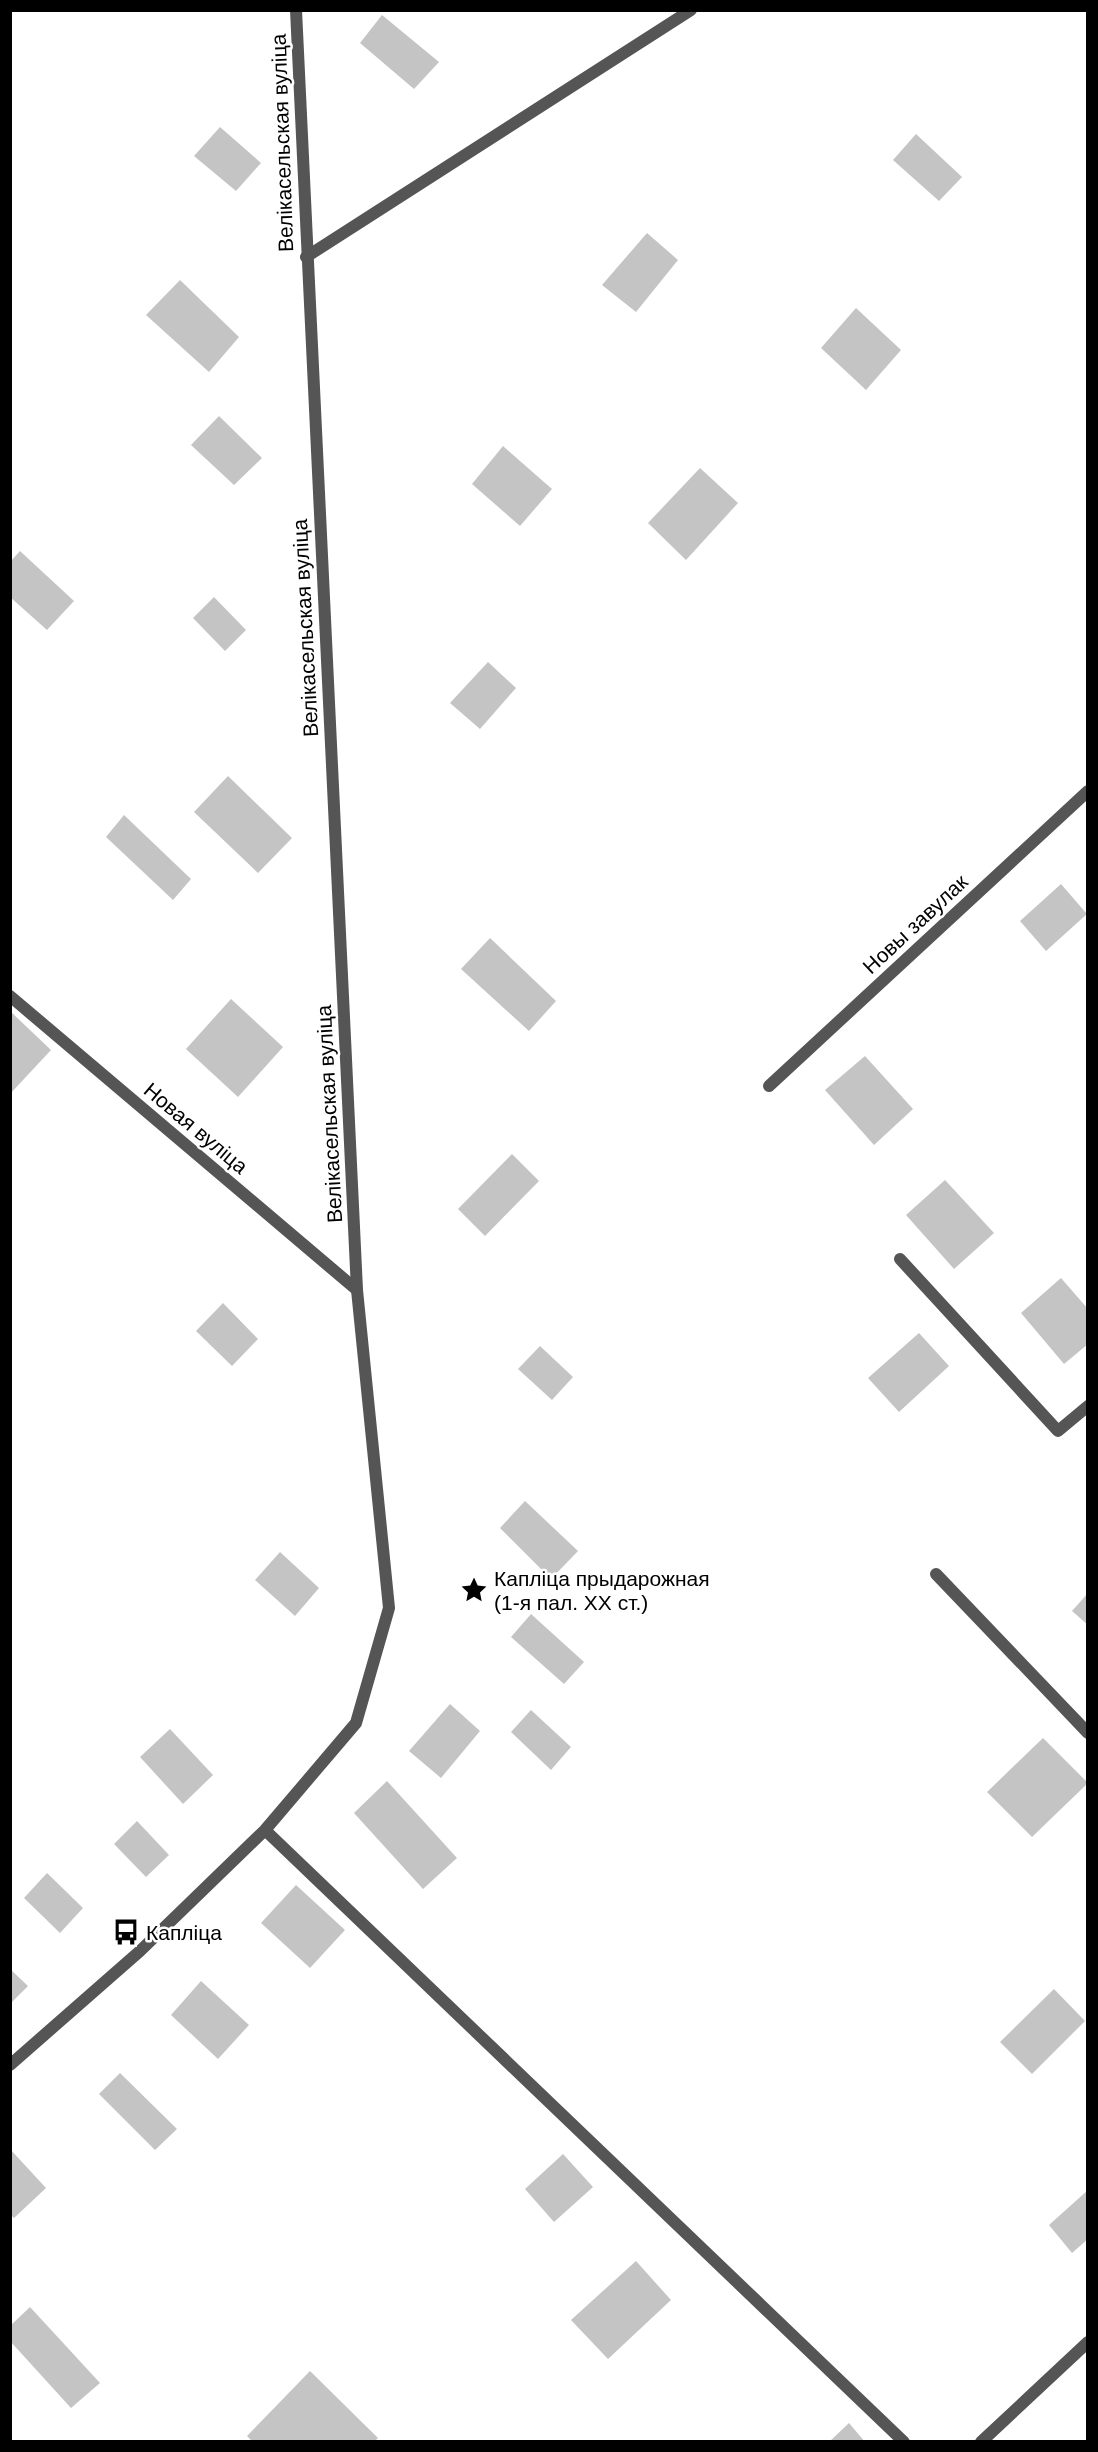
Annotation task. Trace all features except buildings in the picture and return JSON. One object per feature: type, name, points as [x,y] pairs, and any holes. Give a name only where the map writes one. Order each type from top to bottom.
[{"type":"street","name":"Велікасельская вуліца","points":[[10,2065],[140,1951],[265,1830],[356,1723],[389,1608],[357,1290],[296,10]]},
{"type":"street","points":[[306,257],[691,10]]},
{"type":"street","name":"Новы завулак","points":[[769,1086],[1088,791]]},
{"type":"street","name":"Новая вуліца","points":[[10,996],[357,1290]]},
{"type":"street","points":[[900,1259],[1058,1431],[1088,1406]]},
{"type":"street","points":[[936,1574],[1088,1733]]},
{"type":"street","points":[[265,1830],[904,2442]]},
{"type":"street","points":[[981,2442],[1088,2342]]},
{"type":"place","name":"Капліца прыдарожная (1-я пал. XX ст.)","points":[[474,1590]]},
{"type":"place","name":"Капліца","points":[[126,1932]]}]
